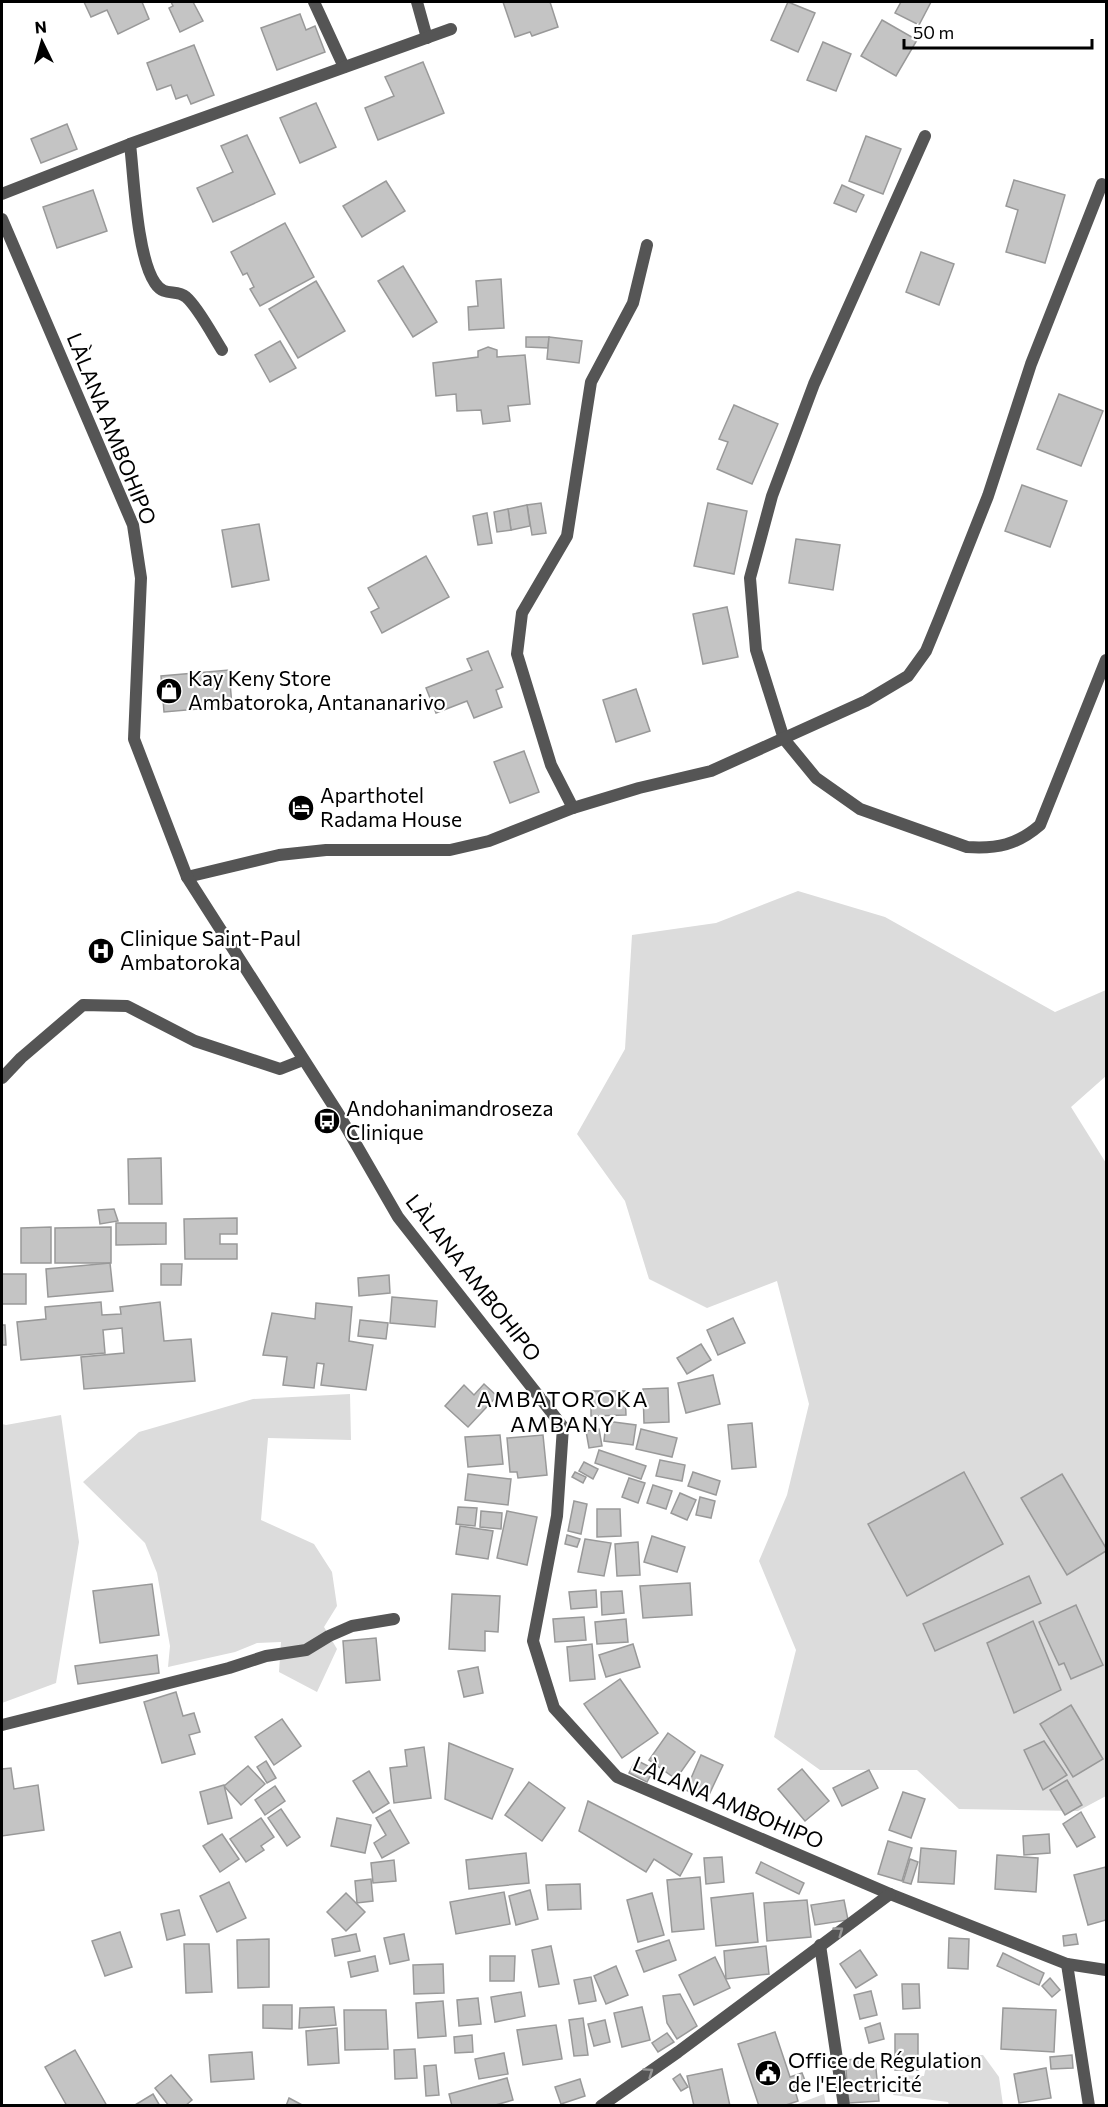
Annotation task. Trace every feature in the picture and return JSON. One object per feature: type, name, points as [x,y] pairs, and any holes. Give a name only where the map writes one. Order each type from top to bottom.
[{"type":"street","points":[[314,2],[344,68]]},
{"type":"street","points":[[417,2],[427,38]]},
{"type":"street","points":[[2,194],[130,144],[450,29]]},
{"type":"street","points":[[925,135],[814,384],[772,496],[750,578],[756,650],[784,739],[816,778],[860,809],[967,847],[986,848],[1005,844],[1026,837],[1040,825],[1107,660]]},
{"type":"street","points":[[130,144],[143,255],[153,282],[164,292],[180,293],[185,296],[222,350]]},
{"type":"street","points":[[187,877],[279,855],[326,850],[450,850],[489,841],[573,808],[639,788],[711,771],[866,701],[908,676],[926,651],[988,496],[1031,364],[1102,184]]},
{"type":"street","name":"LÀLANA AMBOHIPO","points":[[2,219],[133,525],[141,578],[134,739],[187,877],[338,1113],[398,1217],[563,1427],[557,1516],[533,1641],[554,1708],[617,1777],[890,1894],[1067,1964],[1107,1970]]},
{"type":"street","points":[[573,808],[551,765],[517,654],[522,613],[567,536],[591,382],[633,303],[647,245]]},
{"type":"street","points":[[2,1078],[21,1058],[83,1005],[127,1006],[195,1041],[280,1069],[303,1060]]},
{"type":"street","points":[[2,1725],[229,1668],[266,1656],[306,1650],[352,1626],[394,1618]]},
{"type":"street","points":[[601,2106],[678,2052],[890,1894]]},
{"type":"street","points":[[820,1945],[843,2106]]},
{"type":"street","points":[[1067,1964],[1089,2106]]},
{"type":"shaded area","points":[[798,891],[885,917],[1055,1012],[1106,990],[1106,1076],[1071,1107],[1106,1163],[1106,1796],[1078,1811],[959,1809],[917,1770],[820,1770],[774,1737],[796,1650],[759,1561],[787,1495],[809,1404],[777,1281],[707,1308],[649,1279],[625,1201],[577,1134],[625,1049],[632,935],[716,923]]},
{"type":"shaded area","points":[[350,1394],[351,1440],[268,1438],[261,1520],[314,1544],[332,1572],[337,1606],[324,1627],[337,1649],[317,1692],[279,1672],[281,1642],[257,1643],[235,1652],[168,1667],[170,1646],[157,1573],[145,1543],[83,1482],[139,1432],[253,1399]]},
{"type":"shaded area","points":[[61,1415],[79,1542],[56,1683],[2,1703],[2,1424]]},
{"type":"shaded area","points":[[983,2055],[999,2077],[1003,2105],[949,2105],[948,2102],[893,2095],[897,2075],[924,2076],[928,2056]]},
{"type":"shaded area","points":[[824,2094],[826,2105],[795,2105]]},
{"type":"building","points":[[84,2],[142,2],[149,19],[118,34],[107,10],[91,17]]},
{"type":"building","points":[[171,2],[193,2],[203,21],[180,32],[169,8],[173,6]]},
{"type":"building","points":[[503,2],[550,2],[558,27],[532,36],[530,32],[515,37]]},
{"type":"building","points":[[788,2],[815,13],[798,52],[771,40]]},
{"type":"building","points":[[901,2],[931,2],[919,25],[895,13]]},
{"type":"building","points":[[300,14],[306,30],[315,26],[325,52],[277,70],[261,28]]},
{"type":"building","points":[[882,20],[917,40],[896,76],[861,56]]},
{"type":"building","points":[[823,42],[851,54],[836,91],[807,80]]},
{"type":"building","points":[[194,45],[214,95],[191,104],[187,95],[176,99],[171,85],[157,90],[147,63]]},
{"type":"building","points":[[423,62],[444,113],[378,140],[365,108],[394,96],[385,77]]},
{"type":"building","points":[[316,103],[336,147],[300,163],[280,118]]},
{"type":"building","points":[[67,124],[77,149],[41,163],[31,139]]},
{"type":"building","points":[[247,135],[275,194],[213,222],[197,188],[233,172],[221,146]]},
{"type":"building","points":[[866,136],[901,149],[883,194],[849,181]]},
{"type":"building","points":[[1014,180],[1065,195],[1045,263],[1006,252],[1018,210],[1006,206]]},
{"type":"building","points":[[386,181],[405,211],[362,237],[343,206]]},
{"type":"building","points":[[842,185],[864,195],[856,212],[834,203]]},
{"type":"building","points":[[93,190],[107,231],[57,248],[43,207]]},
{"type":"building","points":[[285,223],[314,277],[260,306],[250,289],[254,287],[247,273],[243,275],[231,252]]},
{"type":"building","points":[[921,252],[954,264],[939,305],[906,292]]},
{"type":"building","points":[[403,266],[437,322],[413,337],[378,281]]},
{"type":"building","points":[[501,279],[504,328],[469,330],[468,307],[478,306],[476,281]]},
{"type":"building","points":[[316,281],[345,331],[298,358],[269,309]]},
{"type":"building","points":[[526,337],[549,337],[548,348],[526,347]]},
{"type":"building","points":[[549,337],[582,341],[579,363],[547,359]]},
{"type":"building","points":[[280,341],[296,368],[270,382],[255,355]]},
{"type":"building","points":[[488,347],[497,350],[497,357],[525,355],[530,404],[508,406],[510,421],[483,424],[481,410],[457,411],[456,394],[436,396],[433,363],[478,357],[478,351]]},
{"type":"building","points":[[1059,394],[1103,411],[1081,466],[1037,449]]},
{"type":"building","points":[[734,405],[778,424],[752,484],[717,469],[728,442],[719,439]]},
{"type":"building","points":[[1022,485],[1067,501],[1050,547],[1005,531]]},
{"type":"building","points":[[541,503],[546,533],[532,535],[527,505]]},
{"type":"building","points":[[708,503],[747,511],[734,574],[694,566]]},
{"type":"building","points":[[527,505],[530,526],[511,530],[508,509]]},
{"type":"building","points":[[508,509],[511,530],[497,532],[494,512]]},
{"type":"building","points":[[487,513],[492,543],[478,545],[473,516]]},
{"type":"building","points":[[259,524],[269,580],[232,587],[222,530]]},
{"type":"building","points":[[796,539],[840,545],[833,590],[789,583]]},
{"type":"building","points":[[426,556],[449,597],[382,633],[371,612],[379,608],[368,588]]},
{"type":"building","points":[[727,607],[738,657],[703,664],[693,614]]},
{"type":"building","points":[[488,651],[503,687],[496,690],[502,707],[474,718],[467,701],[436,713],[426,688],[472,670],[467,659]]},
{"type":"building","points":[[229,670],[232,706],[164,712],[161,676]]},
{"type":"building","points":[[636,689],[650,731],[616,742],[603,700]]},
{"type":"building","points":[[524,751],[539,792],[510,803],[494,762]]},
{"type":"building","points":[[161,1158],[162,1204],[129,1204],[128,1159]]},
{"type":"building","points":[[114,1209],[118,1221],[100,1224],[98,1210]]},
{"type":"building","points":[[237,1218],[237,1234],[220,1234],[220,1244],[237,1244],[237,1259],[185,1259],[184,1219]]},
{"type":"building","points":[[116,1223],[166,1223],[166,1244],[116,1245]]},
{"type":"building","points":[[51,1227],[51,1263],[21,1263],[21,1228]]},
{"type":"building","points":[[111,1227],[111,1263],[55,1263],[55,1228]]},
{"type":"building","points":[[110,1263],[113,1291],[48,1297],[46,1269]]},
{"type":"building","points":[[161,1264],[182,1264],[181,1285],[161,1285]]},
{"type":"building","points":[[2,1274],[26,1274],[26,1304],[2,1304]]},
{"type":"building","points":[[389,1275],[390,1293],[359,1296],[358,1278]]},
{"type":"building","points":[[392,1297],[437,1301],[435,1327],[390,1323]]},
{"type":"building","points":[[101,1302],[102,1315],[121,1314],[120,1307],[160,1302],[164,1341],[191,1339],[195,1381],[84,1389],[81,1357],[124,1353],[122,1328],[103,1330],[105,1353],[21,1360],[17,1322],[46,1319],[45,1307]]},
{"type":"building","points":[[316,1303],[352,1307],[349,1341],[373,1345],[366,1390],[321,1385],[324,1364],[317,1363],[314,1388],[283,1385],[287,1357],[263,1355],[272,1313],[315,1319]]},
{"type":"building","points":[[733,1318],[745,1343],[718,1355],[707,1330]]},
{"type":"building","points":[[360,1320],[388,1323],[386,1339],[358,1336]]},
{"type":"building","points":[[2,1325],[5,1325],[6,1345],[2,1345]]},
{"type":"building","points":[[701,1344],[711,1360],[687,1374],[677,1358]]},
{"type":"building","points":[[713,1375],[720,1404],[686,1413],[678,1383]]},
{"type":"building","points":[[484,1384],[497,1396],[468,1427],[445,1406],[464,1385],[474,1395]]},
{"type":"building","points":[[668,1388],[669,1422],[644,1423],[643,1389]]},
{"type":"building","points":[[591,1391],[625,1391],[626,1415],[591,1416]]},
{"type":"building","points":[[606,1421],[636,1425],[633,1445],[604,1441]]},
{"type":"building","points":[[752,1423],[756,1467],[732,1469],[728,1425]]},
{"type":"building","points":[[599,1429],[602,1446],[589,1448],[586,1431]]},
{"type":"building","points":[[641,1429],[677,1438],[672,1457],[636,1449]]},
{"type":"building","points":[[500,1435],[503,1464],[468,1467],[465,1437]]},
{"type":"building","points":[[543,1435],[547,1475],[518,1478],[517,1472],[510,1472],[507,1438]]},
{"type":"building","points":[[599,1450],[646,1466],[641,1479],[595,1463]]},
{"type":"building","points":[[660,1460],[685,1465],[682,1481],[656,1476]]},
{"type":"building","points":[[584,1462],[598,1469],[593,1479],[579,1471]]},
{"type":"building","points":[[575,1472],[586,1477],[583,1483],[572,1477]]},
{"type":"building","points":[[693,1472],[720,1481],[716,1495],[688,1486]]},
{"type":"building","points":[[964,1472],[1003,1544],[907,1596],[868,1524]]},
{"type":"building","points":[[468,1474],[511,1479],[508,1505],[465,1500]]},
{"type":"building","points":[[1062,1474],[1106,1548],[1106,1551],[1067,1575],[1021,1498]]},
{"type":"building","points":[[629,1478],[645,1483],[638,1503],[622,1497]]},
{"type":"building","points":[[653,1485],[672,1491],[666,1509],[647,1503]]},
{"type":"building","points":[[680,1493],[696,1500],[687,1520],[671,1513]]},
{"type":"building","points":[[700,1497],[715,1501],[711,1518],[696,1515]]},
{"type":"building","points":[[574,1501],[587,1504],[581,1534],[568,1531]]},
{"type":"building","points":[[458,1507],[477,1508],[475,1526],[456,1524]]},
{"type":"building","points":[[597,1509],[620,1509],[621,1536],[597,1537]]},
{"type":"building","points":[[481,1511],[502,1513],[501,1529],[480,1527]]},
{"type":"building","points":[[507,1511],[537,1517],[527,1565],[497,1558]]},
{"type":"building","points":[[460,1526],[493,1531],[488,1559],[456,1554]]},
{"type":"building","points":[[567,1535],[580,1539],[577,1547],[565,1544]]},
{"type":"building","points":[[652,1536],[685,1547],[677,1572],[644,1562]]},
{"type":"building","points":[[585,1539],[611,1543],[604,1576],[578,1572]]},
{"type":"building","points":[[638,1542],[640,1575],[617,1576],[615,1544]]},
{"type":"building","points":[[1029,1576],[1041,1603],[935,1651],[923,1624]]},
{"type":"building","points":[[690,1583],[692,1615],[643,1618],[640,1586]]},
{"type":"building","points":[[152,1584],[159,1635],[100,1643],[93,1591]]},
{"type":"building","points":[[596,1590],[597,1607],[571,1609],[569,1592]]},
{"type":"building","points":[[622,1591],[624,1613],[602,1615],[601,1592]]},
{"type":"building","points":[[452,1594],[500,1596],[498,1632],[485,1631],[485,1651],[449,1649]]},
{"type":"building","points":[[1076,1605],[1103,1665],[1071,1679],[1064,1663],[1059,1665],[1039,1622]]},
{"type":"building","points":[[584,1617],[586,1640],[555,1642],[553,1619]]},
{"type":"building","points":[[626,1619],[628,1642],[597,1644],[595,1622]]},
{"type":"building","points":[[1033,1621],[1061,1690],[1014,1713],[987,1643]]},
{"type":"building","points":[[376,1638],[380,1680],[346,1683],[343,1641]]},
{"type":"building","points":[[592,1644],[595,1679],[570,1681],[567,1647]]},
{"type":"building","points":[[633,1644],[640,1667],[606,1677],[599,1655]]},
{"type":"building","points":[[157,1655],[159,1673],[78,1684],[75,1666]]},
{"type":"building","points":[[478,1667],[483,1693],[464,1697],[458,1671]]},
{"type":"building","points":[[620,1679],[658,1733],[622,1758],[584,1704]]},
{"type":"building","points":[[176,1692],[183,1716],[194,1713],[200,1732],[189,1735],[195,1754],[162,1763],[144,1702]]},
{"type":"building","points":[[1071,1705],[1103,1759],[1073,1777],[1040,1724]]},
{"type":"building","points":[[282,1719],[301,1746],[274,1765],[255,1737]]},
{"type":"building","points":[[668,1733],[695,1752],[676,1779],[649,1760]]},
{"type":"building","points":[[1044,1741],[1067,1775],[1043,1790],[1024,1750]]},
{"type":"building","points":[[449,1743],[513,1769],[492,1819],[445,1799]]},
{"type":"building","points":[[424,1747],[431,1798],[394,1803],[390,1768],[407,1766],[405,1750]]},
{"type":"building","points":[[701,1755],[723,1765],[707,1799],[686,1790]]},
{"type":"building","points":[[636,1760],[654,1769],[647,1782],[629,1773]]},
{"type":"building","points":[[266,1761],[276,1778],[267,1783],[257,1767]]},
{"type":"building","points":[[248,1766],[265,1784],[241,1805],[224,1786]]},
{"type":"building","points":[[11,1768],[14,1789],[38,1785],[44,1830],[2,1836],[2,1769]]},
{"type":"building","points":[[802,1769],[829,1801],[805,1821],[778,1789]]},
{"type":"building","points":[[869,1770],[878,1788],[842,1806],[833,1788]]},
{"type":"building","points":[[369,1771],[389,1803],[373,1813],[353,1781]]},
{"type":"building","points":[[1067,1780],[1082,1805],[1065,1815],[1050,1790]]},
{"type":"building","points":[[529,1782],[565,1808],[542,1841],[505,1815]]},
{"type":"building","points":[[224,1785],[232,1818],[208,1824],[200,1792]]},
{"type":"building","points":[[275,1786],[285,1801],[265,1815],[255,1800]]},
{"type":"building","points":[[903,1792],[925,1799],[911,1838],[889,1830]]},
{"type":"building","points":[[588,1801],[692,1854],[680,1876],[654,1859],[646,1872],[579,1831]]},
{"type":"building","points":[[281,1809],[300,1837],[287,1846],[268,1818]]},
{"type":"building","points":[[390,1810],[409,1843],[382,1858],[374,1843],[386,1835],[376,1818]]},
{"type":"building","points":[[1081,1812],[1095,1837],[1077,1847],[1063,1824]]},
{"type":"building","points":[[261,1818],[274,1837],[261,1846],[264,1850],[246,1862],[230,1839]]},
{"type":"building","points":[[337,1818],[371,1825],[365,1853],[331,1846]]},
{"type":"building","points":[[222,1834],[239,1859],[220,1872],[203,1846]]},
{"type":"building","points":[[1049,1834],[1050,1853],[1024,1855],[1023,1836]]},
{"type":"building","points":[[888,1841],[912,1848],[902,1881],[878,1874]]},
{"type":"building","points":[[921,1848],[956,1851],[954,1884],[918,1882]]},
{"type":"building","points":[[526,1853],[529,1883],[469,1889],[466,1860]]},
{"type":"building","points":[[997,1855],[1038,1858],[1036,1892],[995,1889]]},
{"type":"building","points":[[722,1857],[724,1882],[706,1884],[704,1858]]},
{"type":"building","points":[[910,1859],[918,1862],[911,1884],[903,1882]]},
{"type":"building","points":[[394,1860],[396,1881],[373,1883],[371,1863]]},
{"type":"building","points":[[761,1862],[804,1883],[799,1894],[756,1873]]},
{"type":"building","points":[[1106,1867],[1106,1920],[1088,1925],[1074,1875]]},
{"type":"building","points":[[700,1877],[704,1929],[672,1932],[667,1880]]},
{"type":"building","points":[[371,1879],[373,1901],[357,1903],[355,1881]]},
{"type":"building","points":[[229,1882],[246,1918],[217,1932],[200,1896]]},
{"type":"building","points":[[580,1884],[581,1909],[548,1910],[546,1885]]},
{"type":"building","points":[[530,1890],[538,1919],[516,1925],[509,1896]]},
{"type":"building","points":[[504,1892],[510,1924],[456,1934],[450,1902]]},
{"type":"building","points":[[346,1893],[365,1912],[346,1931],[327,1912]]},
{"type":"building","points":[[652,1893],[664,1935],[638,1942],[627,1900]]},
{"type":"building","points":[[753,1893],[758,1942],[716,1946],[711,1898]]},
{"type":"building","points":[[807,1900],[811,1937],[767,1941],[764,1903]]},
{"type":"building","points":[[844,1900],[848,1920],[815,1925],[811,1905]]},
{"type":"building","points":[[179,1910],[185,1935],[167,1940],[161,1914]]},
{"type":"building","points":[[120,1932],[132,1967],[105,1976],[92,1941]]},
{"type":"building","points":[[356,1934],[360,1951],[335,1956],[332,1939]]},
{"type":"building","points":[[404,1934],[409,1960],[390,1964],[384,1938]]},
{"type":"building","points":[[1076,1934],[1078,1944],[1064,1946],[1063,1936]]},
{"type":"building","points":[[949,1938],[969,1939],[968,1969],[948,1968]]},
{"type":"building","points":[[269,1939],[269,1987],[238,1988],[237,1940]]},
{"type":"building","points":[[669,1940],[676,1960],[644,1972],[636,1951]]},
{"type":"building","points":[[184,1944],[209,1944],[212,1992],[186,1993]]},
{"type":"building","points":[[551,1946],[559,1984],[539,1987],[532,1950]]},
{"type":"building","points":[[766,1946],[769,1974],[726,1979],[724,1951]]},
{"type":"building","points":[[860,1950],[877,1975],[856,1988],[840,1964]]},
{"type":"building","points":[[1003,1953],[1044,1973],[1039,1985],[997,1966]]},
{"type":"building","points":[[375,1956],[378,1971],[351,1977],[348,1962]]},
{"type":"building","points":[[490,1956],[515,1956],[514,1981],[490,1981]]},
{"type":"building","points":[[715,1957],[730,1988],[694,2005],[679,1975]]},
{"type":"building","points":[[443,1964],[444,1993],[414,1994],[413,1965]]},
{"type":"building","points":[[616,1966],[628,1995],[606,2004],[594,1976]]},
{"type":"building","points":[[591,1977],[596,2001],[579,2004],[574,1980]]},
{"type":"building","points":[[1050,1978],[1060,1990],[1052,1997],[1042,1986]]},
{"type":"building","points":[[902,1984],[919,1984],[920,2008],[903,2009]]},
{"type":"building","points":[[871,1991],[877,2015],[860,2019],[854,1995]]},
{"type":"building","points":[[521,1992],[525,2016],[495,2022],[491,1997]]},
{"type":"building","points":[[680,1994],[697,2026],[677,2039],[667,2023],[663,1996]]},
{"type":"building","points":[[478,1998],[481,2024],[459,2026],[457,2000]]},
{"type":"building","points":[[443,2001],[446,2036],[418,2038],[416,2003]]},
{"type":"building","points":[[263,2005],[292,2005],[292,2029],[263,2028]]},
{"type":"building","points":[[334,2007],[336,2025],[299,2028],[300,2008]]},
{"type":"building","points":[[642,2007],[650,2040],[622,2047],[614,2013]]},
{"type":"building","points":[[1003,2008],[1056,2010],[1054,2052],[1001,2049]]},
{"type":"building","points":[[344,2010],[386,2010],[388,2049],[345,2050]]},
{"type":"building","points":[[583,2018],[588,2055],[574,2056],[569,2020]]},
{"type":"building","points":[[605,2020],[610,2042],[594,2046],[588,2024]]},
{"type":"building","points":[[880,2023],[884,2039],[869,2043],[865,2028]]},
{"type":"building","points":[[556,2025],[562,2059],[523,2065],[517,2030]]},
{"type":"building","points":[[337,2028],[339,2063],[308,2065],[306,2031]]},
{"type":"building","points":[[775,2032],[790,2077],[802,2073],[806,2083],[794,2087],[798,2101],[783,2106],[759,2106],[738,2044]]},
{"type":"building","points":[[667,2033],[674,2042],[658,2052],[652,2043]]},
{"type":"building","points":[[895,2034],[918,2034],[918,2070],[895,2070]]},
{"type":"building","points":[[472,2035],[473,2052],[455,2053],[454,2037]]},
{"type":"building","points":[[415,2049],[417,2078],[395,2079],[394,2050]]},
{"type":"building","points":[[75,2050],[107,2106],[67,2106],[45,2067]]},
{"type":"building","points":[[252,2052],[254,2079],[211,2082],[209,2055]]},
{"type":"building","points":[[504,2053],[508,2074],[479,2079],[475,2059]]},
{"type":"building","points":[[1072,2055],[1073,2068],[1051,2069],[1050,2057]]},
{"type":"building","points":[[875,2058],[879,2101],[849,2103],[845,2060]]},
{"type":"building","points":[[436,2065],[439,2095],[426,2096],[424,2066]]},
{"type":"building","points":[[1046,2068],[1051,2098],[1019,2103],[1014,2074]]},
{"type":"building","points":[[722,2069],[730,2106],[694,2106],[687,2076]]},
{"type":"building","points":[[680,2074],[688,2087],[681,2091],[673,2079]]},
{"type":"building","points":[[171,2075],[192,2100],[185,2106],[169,2106],[155,2088]]},
{"type":"building","points":[[507,2078],[513,2100],[492,2106],[452,2106],[449,2094]]},
{"type":"building","points":[[580,2079],[585,2096],[561,2104],[555,2087]]},
{"type":"building","points":[[153,2094],[160,2106],[135,2106],[135,2105]]},
{"type":"building","points":[[289,2098],[304,2106],[286,2106]]},
{"type":"place","name":"Kay Keny Store Ambatoroka, Antananarivo","points":[[169,691]]},
{"type":"place","name":"Aparthotel Radama House","points":[[301,808]]},
{"type":"place","name":"Clinique Saint-Paul Ambatoroka","points":[[101,951]]},
{"type":"place","name":"Andohanimandroseza Clinique","points":[[327,1121]]},
{"type":"place","name":"Office de Régulation de l'Electricité","points":[[768,2073]]},
{"type":"district","name":"AMBATOROKA AMBANY","points":[[563,1412]]}]
